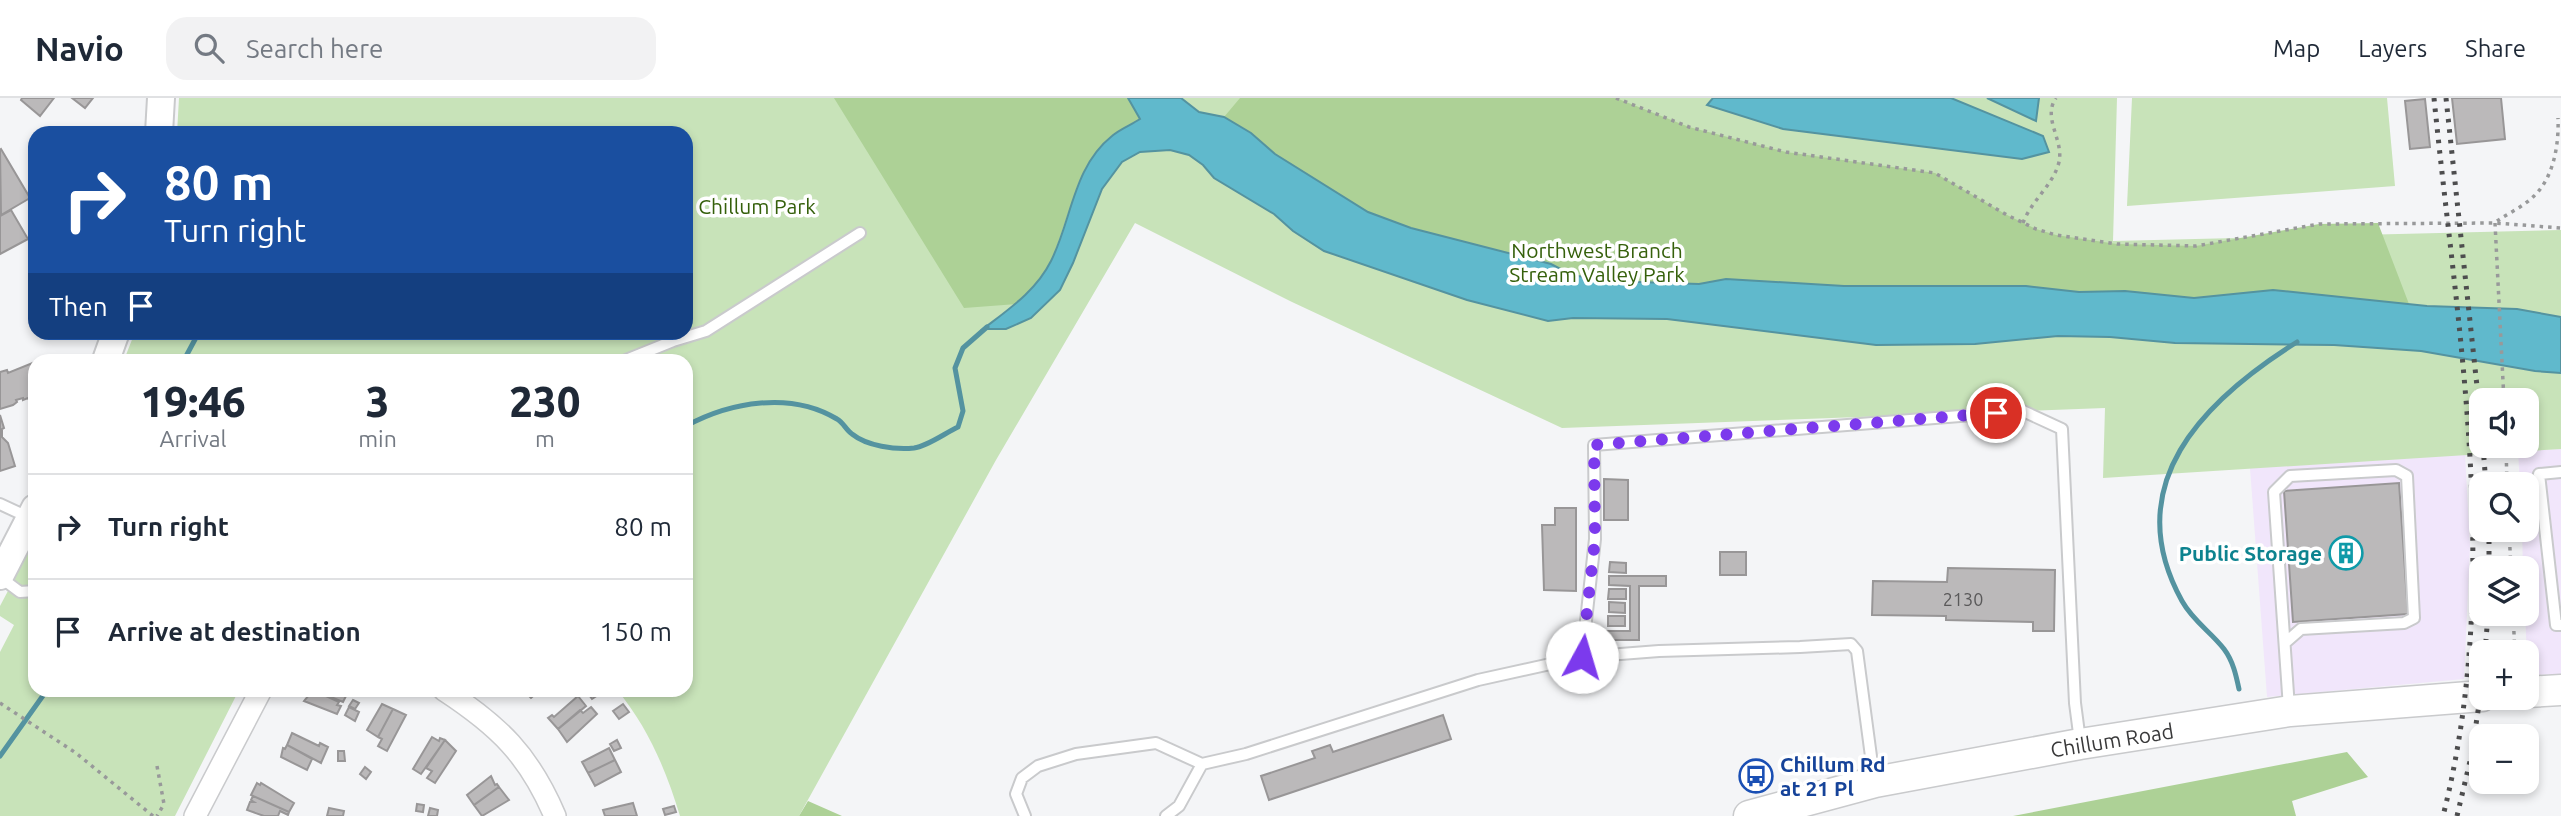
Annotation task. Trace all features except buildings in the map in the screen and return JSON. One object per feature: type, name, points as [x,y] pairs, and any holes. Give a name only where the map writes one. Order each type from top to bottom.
[{"type":"main road","points":[[2539,691],[2561,690]]},
{"type":"main road","name":"Chillum Road","points":[[1749,816],[1796,810],[1875,782],[2080,744],[2290,711],[2469,697]]},
{"type":"street","points":[[159,126],[161,98]]},
{"type":"street","points":[[0,577],[28,521]]},
{"type":"street","points":[[195,816],[257,697]]},
{"type":"street","points":[[455,697],[481,714],[511,742],[538,778],[555,816]]},
{"type":"lane","points":[[693,335],[706,331],[860,233]]},
{"type":"lane","points":[[641,354],[676,340]]},
{"type":"lane","points":[[1582,657],[1595,539],[1594,445],[2024,411],[2062,429],[2074,692],[2080,744]]},
{"type":"lane","points":[[2286,642],[2301,629],[2404,623],[2414,618],[2407,475],[2396,470],[2305,474],[2290,476],[2274,492],[2290,711]]},
{"type":"lane","points":[[2561,472],[2539,474],[2556,625],[2561,625]]},
{"type":"lane","points":[[0,504],[28,512]]},
{"type":"lane","points":[[0,577],[20,592],[28,591]]},
{"type":"lane","points":[[1025,816],[1016,794],[1022,778],[1038,766],[1076,754],[1156,743],[1202,764],[1246,754],[1478,680],[1582,657],[1659,651],[1800,648],[1851,644],[1857,651],[1875,782]]},
{"type":"lane","points":[[1166,816],[1179,806],[1202,764]]},
{"type":"path","points":[[1616,98],[1689,127],[1786,152],[1935,173],[2023,223],[2056,235],[2117,244],[2196,246],[2319,224],[2496,223],[2561,228]]},
{"type":"path","points":[[2023,223],[2059,161],[2051,112],[2056,98]]},
{"type":"path","points":[[2496,223],[2535,195],[2550,173],[2558,133],[2558,118]]},
{"type":"path","points":[[2496,223],[2503,388]]},
{"type":"path","points":[[2,704],[76,753],[155,816],[164,804],[157,766]]},
{"type":"shaded area","points":[[2561,449],[2561,674],[2539,675],[2539,640],[2526,640],[2526,626],[2539,626],[2539,556],[2523,556],[2522,542],[2539,542],[2539,472],[2519,472],[2518,458],[2539,458],[2539,450]]},
{"type":"shaded area","points":[[2465,454],[2470,546],[2464,679],[2267,697],[2250,468]]},
{"type":"green space","name":"Northwest Branch Stream Valley Park","points":[[179,98],[2117,98],[2113,241],[2561,230],[2561,449],[2539,450],[2539,388],[2469,388],[2469,455],[2103,478],[2105,408],[1562,428],[1292,302],[1135,223],[996,460],[799,816],[680,816],[655,750],[622,697],[693,697],[693,354],[126,354],[132,340],[693,340],[693,126],[177,126]]},
{"type":"green space","points":[[834,98],[1128,98],[1140,119],[1113,135],[1078,184],[1052,260],[1036,284],[1017,304],[964,308]]},
{"type":"green space","points":[[1240,98],[1616,98],[1689,127],[1786,152],[1935,173],[2036,229],[2056,235],[2117,244],[2196,246],[2319,224],[2378,223],[2409,304],[2273,290],[2194,298],[2125,291],[2079,292],[2026,286],[1844,286],[1726,279],[1699,284],[1608,281],[1572,275],[1551,264],[1411,228],[1368,212],[1275,154],[1251,133],[1224,117]]},
{"type":"green space","points":[[2132,98],[2387,98],[2395,186],[2127,206]]},
{"type":"green space","points":[[28,553],[28,697],[235,697],[175,816],[0,816],[0,652],[14,625],[0,616],[0,606]]},
{"type":"green space","points":[[2347,752],[2368,777],[2292,801],[2296,816],[2013,816]]},
{"type":"green space","points":[[808,801],[842,816],[799,816]]},
{"type":"water","points":[[1128,98],[1181,98],[1199,112],[1224,117],[1251,133],[1275,154],[1368,212],[1411,228],[1551,264],[1572,275],[1608,281],[1699,284],[1726,279],[1844,286],[2026,286],[2079,292],[2125,291],[2194,298],[2273,290],[2427,306],[2517,309],[2561,317],[2561,373],[2421,351],[2334,345],[2175,343],[2110,337],[2058,336],[1975,344],[1876,345],[1667,319],[1573,318],[1548,321],[1467,300],[1324,251],[1293,231],[1274,214],[1214,178],[1203,165],[1189,155],[1170,150],[1140,152],[1122,162],[1102,189],[1060,290],[1031,318],[1006,329],[983,329],[1021,299],[1045,272],[1089,163],[1112,136],[1140,119]]},
{"type":"water","points":[[1713,98],[1951,98],[2043,136],[2049,152],[2022,159],[1783,129],[1707,105]]},
{"type":"water","points":[[1987,98],[2039,98],[2036,121]]},
{"type":"waterway","points":[[693,423],[741,406],[761,403],[800,405],[819,410],[839,420],[858,438],[873,444],[898,448],[919,447],[958,427],[963,411],[955,368],[963,348],[987,327]]},
{"type":"waterway","points":[[187,354],[195,340]]},
{"type":"waterway","points":[[2239,689],[2227,654],[2186,608],[2165,559],[2160,520],[2165,484],[2180,450],[2202,419],[2262,365],[2297,342]]},
{"type":"waterway","points":[[0,756],[42,697]]},
{"type":"railway","points":[[2434,98],[2463,368],[2473,548],[2470,637],[2461,727],[2443,816]]},
{"type":"railway","points":[[2446,98],[2477,388]]},
{"type":"railway","points":[[2484,458],[2485,472]]},
{"type":"railway","points":[[2489,542],[2489,556]]},
{"type":"railway","points":[[2486,640],[2487,626]]},
{"type":"railway","points":[[2457,816],[2471,757],[2478,710]]},
{"type":"place","name":"Public Storage","points":[[2346,553]]},
{"type":"place","name":"Chillum Rd at 21 Pl","points":[[1756,776]]},
{"type":"route","points":[[1582,657],[1595,539],[1594,445],[1996,413]]},
{"type":"park label","name":"Chillum Park","points":[[757,206]]}]
